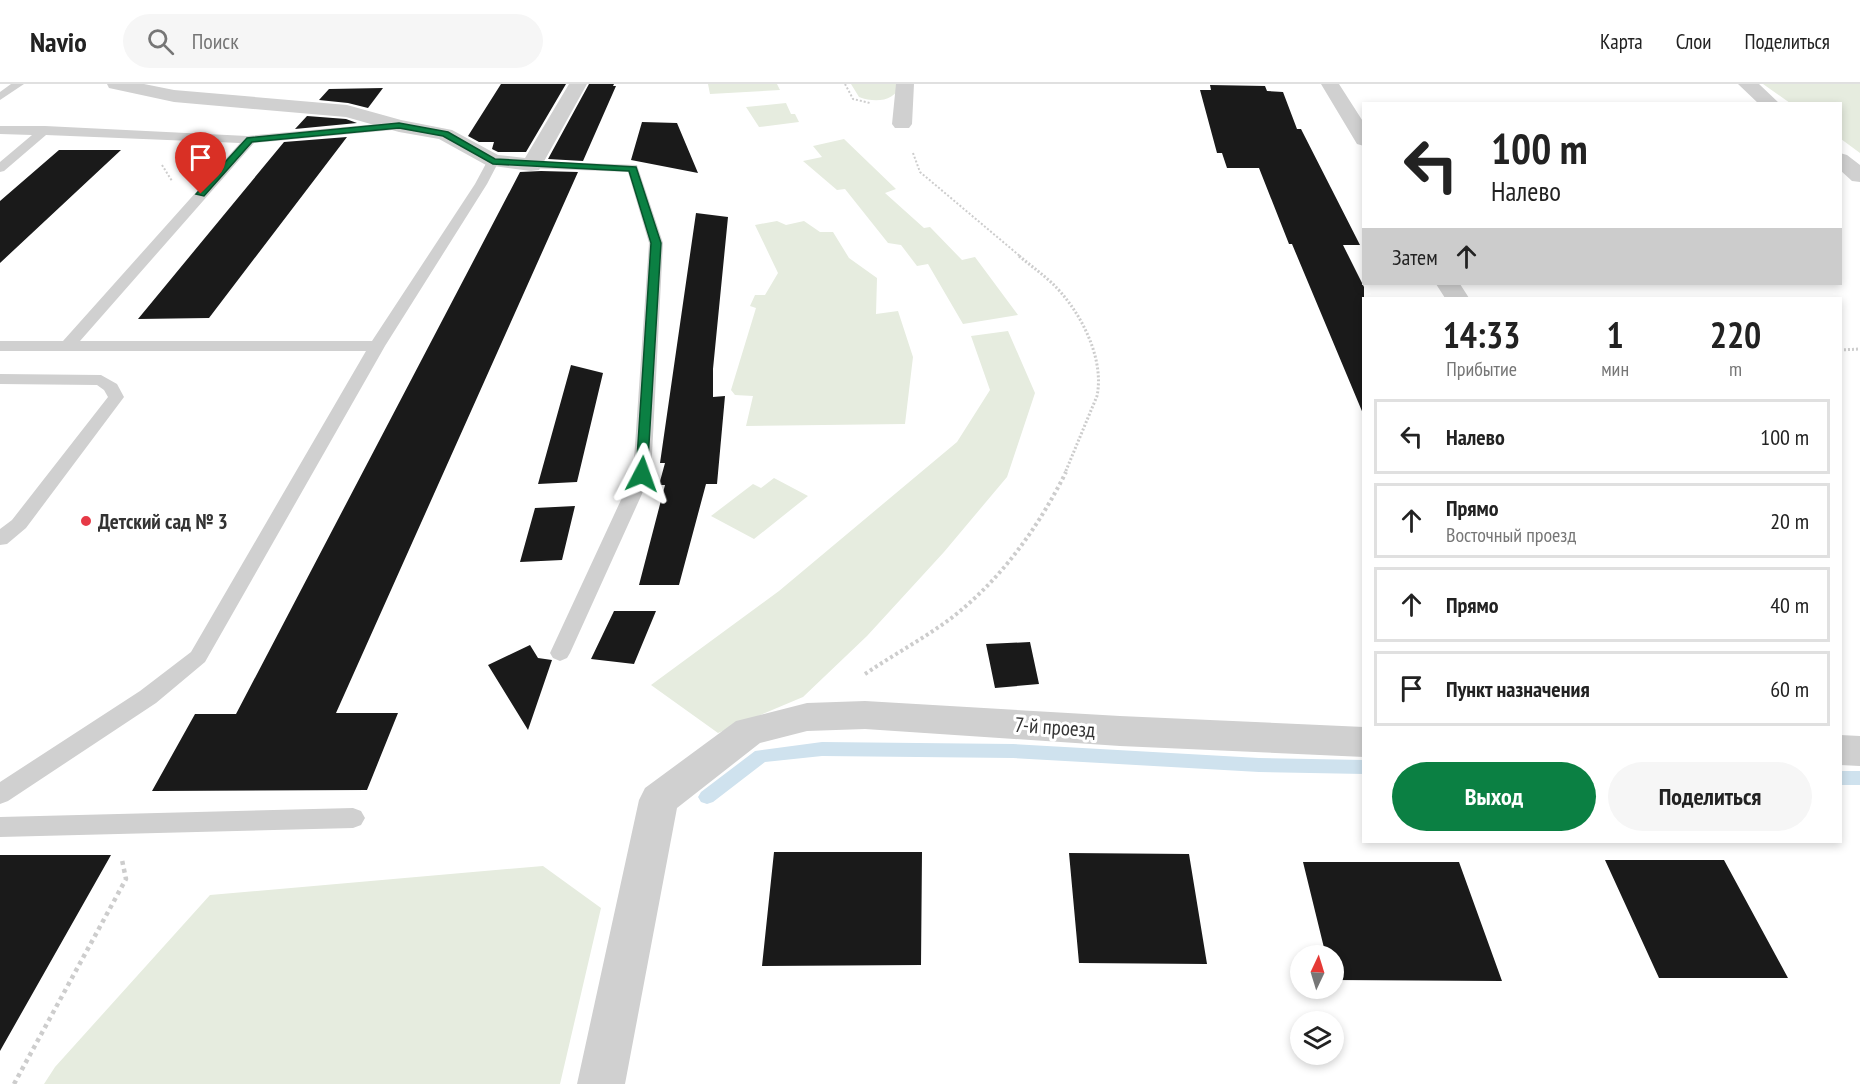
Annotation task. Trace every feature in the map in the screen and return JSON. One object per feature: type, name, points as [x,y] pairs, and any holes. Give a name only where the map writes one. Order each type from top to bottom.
[{"type":"street","points":[[116,84],[174,96],[347,111],[399,126],[445,134],[493,161],[531,165],[578,84]]},
{"type":"street","points":[[902,124],[905,84]]},
{"type":"street","points":[[1330,84],[1362,137]]},
{"type":"street","points":[[1747,84],[1769,102]]},
{"type":"street","points":[[1842,161],[1860,176]]},
{"type":"street","name":"7-й проезд","points":[[601,1084],[659,800],[749,731],[807,717],[865,715],[1120,731],[1362,742]]},
{"type":"street","points":[[1842,750],[1860,751]]},
{"type":"lane","points":[[0,97],[18,84]]},
{"type":"lane","points":[[0,130],[250,140],[399,126]]},
{"type":"lane","points":[[0,168],[45,130]]},
{"type":"lane","points":[[67,346],[250,140]]},
{"type":"lane","points":[[0,794],[148,697],[198,657],[377,346],[481,184],[493,161]]},
{"type":"lane","points":[[531,165],[633,168],[656,243],[642,474],[560,653]]},
{"type":"lane","points":[[0,346],[377,346]]},
{"type":"lane","points":[[0,379],[101,380],[111,387],[116,397],[19,524],[0,539]]},
{"type":"lane","points":[[0,827],[353,818]]},
{"type":"path","points":[[807,717],[865,674],[959,612],[990,585],[1033,529],[1072,462],[1094,408],[1099,377],[1089,338],[1068,303],[1053,284],[920,172],[902,124]]},
{"type":"path","points":[[1842,350],[1860,349]]},
{"type":"path","points":[[14,1084],[126,879],[114,824]]},
{"type":"shaded area","points":[[708,84],[777,84],[780,90],[710,94]]},
{"type":"shaded area","points":[[851,84],[901,84],[889,98],[871,100],[859,97]]},
{"type":"shaded area","points":[[1763,84],[1860,84],[1860,153],[1842,140],[1842,102],[1789,102]]},
{"type":"shaded area","points":[[786,103],[791,114],[795,114],[799,122],[759,127],[746,107]]},
{"type":"shaded area","points":[[844,139],[896,189],[885,193],[924,228],[930,227],[962,260],[975,257],[1018,315],[963,324],[928,264],[917,266],[901,245],[888,243],[845,189],[837,190],[803,161],[822,157],[813,146]]},
{"type":"shaded area","points":[[777,221],[786,225],[804,221],[820,232],[833,232],[849,258],[877,278],[876,314],[898,311],[913,357],[905,424],[746,426],[753,396],[735,395],[731,390],[756,308],[750,306],[755,295],[765,295],[778,273],[755,225]]},
{"type":"shaded area","points":[[1008,331],[1035,393],[1007,477],[944,552],[867,636],[803,697],[718,733],[651,685],[779,591],[957,442],[990,390],[971,336]]},
{"type":"shaded area","points":[[774,478],[808,496],[754,539],[711,516],[753,484],[761,488]]},
{"type":"shaded area","points":[[543,866],[601,908],[560,1084],[44,1084],[55,1067],[210,895]]},
{"type":"building","points":[[501,84],[566,84],[526,152],[498,152],[492,149],[494,142],[479,142],[468,136]]},
{"type":"building","points":[[589,84],[614,84],[613,86],[616,86],[583,161],[548,159]]},
{"type":"building","points":[[1210,85],[1265,86],[1267,91],[1283,92],[1297,129],[1301,129],[1360,245],[1343,245],[1364,287],[1364,297],[1362,297],[1362,411],[1292,244],[1289,244],[1259,168],[1227,168],[1222,153],[1217,153],[1200,90],[1211,90]]},
{"type":"building","points":[[383,88],[368,108],[319,100],[329,89]]},
{"type":"building","points":[[307,116],[346,119],[357,123],[295,129]]},
{"type":"building","points":[[642,122],[677,123],[698,173],[631,160]]},
{"type":"building","points":[[347,137],[209,318],[138,319],[284,142]]},
{"type":"building","points":[[59,150],[121,150],[0,263],[0,201]]},
{"type":"building","points":[[520,172],[578,172],[336,713],[398,713],[367,790],[152,791],[195,714],[236,714]]},
{"type":"building","points":[[696,213],[728,217],[713,369],[713,397],[725,396],[717,484],[706,484],[679,585],[639,585],[665,485],[659,485],[665,463],[660,463]]},
{"type":"building","points":[[571,365],[603,373],[577,482],[538,484]]},
{"type":"building","points":[[575,506],[562,560],[520,562],[535,508]]},
{"type":"building","points":[[614,611],[656,611],[634,664],[591,659]]},
{"type":"building","points":[[1030,642],[1039,684],[995,688],[986,644]]},
{"type":"building","points":[[530,645],[538,658],[552,660],[528,730],[488,665]]},
{"type":"building","points":[[774,852],[922,852],[921,965],[762,966]]},
{"type":"building","points":[[1069,853],[1189,854],[1207,964],[1079,963]]},
{"type":"building","points":[[0,855],[111,855],[0,1051]]},
{"type":"building","points":[[1605,860],[1724,860],[1788,978],[1659,978]]},
{"type":"building","points":[[1303,862],[1459,862],[1502,981],[1344,980],[1344,945],[1323,945]]},
{"type":"waterway","points":[[707,797],[761,756],[822,749],[1013,751],[1259,765],[1362,767]]},
{"type":"waterway","points":[[1842,778],[1860,778]]},
{"type":"place","name":"Детский сад № 3","points":[[86,521]]},
{"type":"route","points":[[201,194],[250,140],[399,126],[445,134],[493,161],[531,165],[633,168],[656,243],[642,474]]}]
